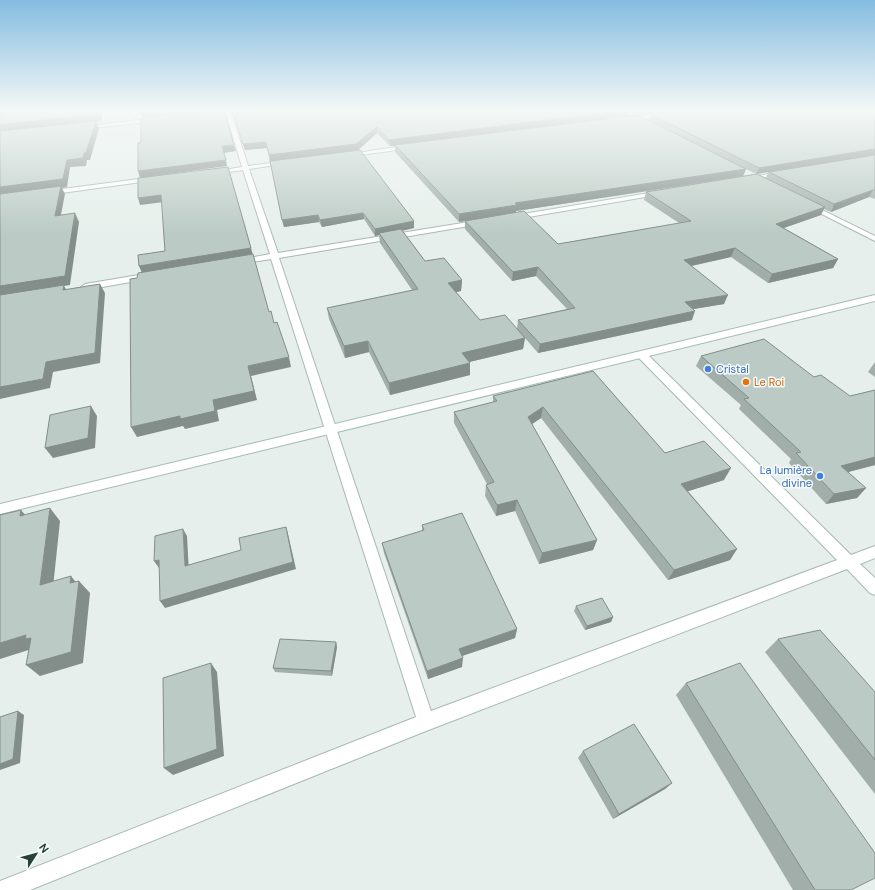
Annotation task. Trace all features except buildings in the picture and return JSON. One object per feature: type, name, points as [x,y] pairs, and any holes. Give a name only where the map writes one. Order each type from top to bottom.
[{"type":"street","points":[[240,152],[426,722]]},
{"type":"street","points":[[339,156],[374,152]]},
{"type":"street","points":[[206,173],[292,162]]},
{"type":"street","points":[[741,171],[769,185]]},
{"type":"street","points":[[739,180],[792,172]]},
{"type":"street","points":[[41,194],[159,179]]},
{"type":"street","points":[[503,219],[668,192]]},
{"type":"street","points":[[804,203],[875,239]]},
{"type":"street","points":[[227,264],[487,222]]},
{"type":"street","points":[[78,288],[157,275]]},
{"type":"street","points":[[0,509],[875,298]]},
{"type":"street","points":[[641,354],[875,588]]},
{"type":"street","points":[[4,890],[426,722],[875,552]]},
{"type":"place","name":"Cristal","points":[[708,369]]},
{"type":"place","name":"Le Roi","points":[[746,382]]},
{"type":"place","name":"La lumière divine","points":[[820,476]]}]
